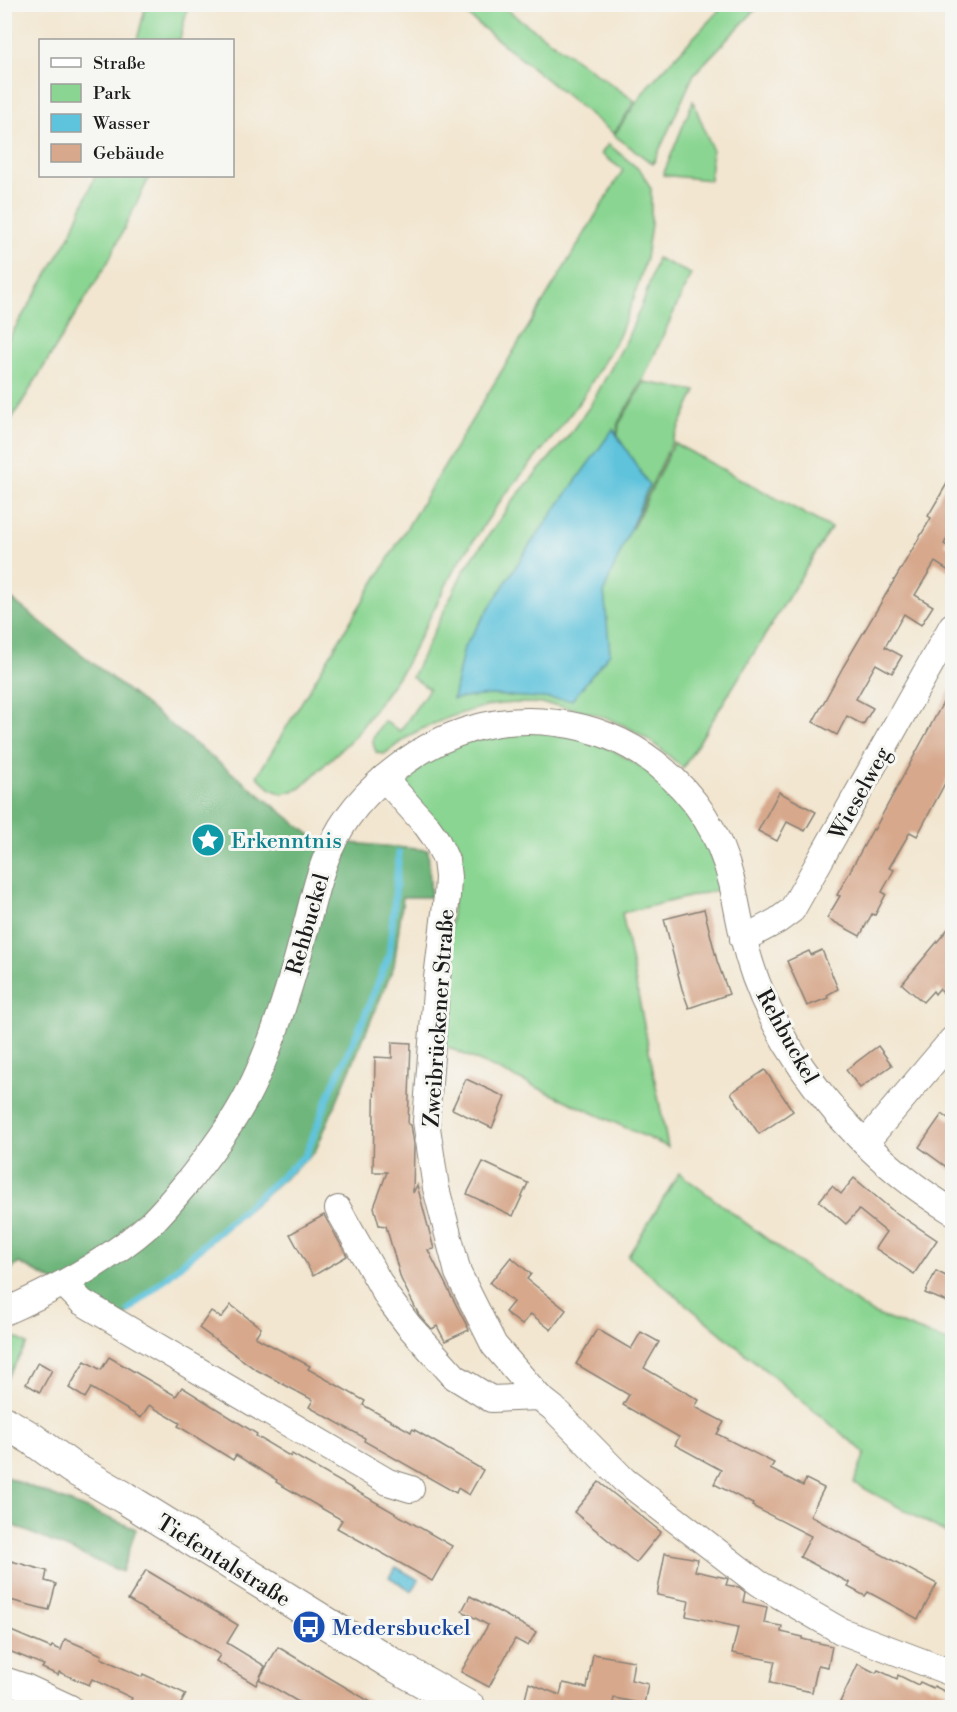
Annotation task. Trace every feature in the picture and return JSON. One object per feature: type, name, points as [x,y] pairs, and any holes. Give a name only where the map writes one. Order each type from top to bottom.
[{"type":"street","name":"Wieselweg","points":[[743,939],[777,921],[792,910],[952,626]]},
{"type":"street","name":"Rehbuckel","points":[[4,1312],[64,1284],[120,1247],[150,1224],[180,1191],[213,1150],[239,1110],[256,1077],[273,1035],[297,960],[319,876],[344,822],[384,778],[425,748],[449,736],[497,722],[520,720],[568,724],[592,730],[626,744],[644,755],[672,777],[692,797],[712,827],[727,864],[743,939],[754,973],[786,1042],[817,1090],[865,1143],[901,1176],[952,1211]]},
{"type":"street","name":"Zweibrückener Straße","points":[[384,778],[426,825],[446,860],[447,896],[437,978],[426,1121],[436,1188],[458,1274],[494,1345],[539,1397],[553,1408],[624,1480],[758,1582],[841,1631],[952,1672]]},
{"type":"street","points":[[865,1143],[952,1040]]},
{"type":"street","points":[[338,1209],[387,1298],[455,1377],[491,1400],[539,1397]]},
{"type":"street","points":[[64,1284],[82,1302],[388,1482],[411,1489]]},
{"type":"street","name":"Tiefentalstraße","points":[[4,1422],[72,1467],[394,1665],[470,1707]]},
{"type":"street","name":"Tiefentalstraße","points":[[4,1446],[72,1467]]},
{"type":"street","points":[[4,1680],[26,1687],[70,1707]]},
{"type":"green space","points":[[146,5],[188,5],[180,39],[137,39]]},
{"type":"green space","points":[[455,5],[501,5],[635,101],[614,134]]},
{"type":"green space","points":[[724,5],[760,5],[694,74],[653,164],[614,135],[647,87]]},
{"type":"green space","points":[[693,101],[712,149],[710,180],[663,175]]},
{"type":"green space","points":[[608,144],[641,171],[651,189],[651,224],[646,258],[619,336],[581,400],[503,497],[455,568],[404,668],[356,735],[299,789],[282,794],[271,789],[257,776],[623,170],[601,154]]},
{"type":"green space","points":[[95,177],[149,177],[108,262],[5,430],[5,345],[70,236]]},
{"type":"green space","points":[[657,258],[691,274],[643,380],[618,423],[610,519],[633,528],[674,443],[831,528],[683,768],[647,739],[623,725],[579,710],[532,703],[501,704],[468,711],[414,733],[384,754],[377,753],[373,739],[384,721],[400,731],[429,689],[412,677],[463,572],[514,499],[566,439],[590,406],[627,339],[645,297]]},
{"type":"green space","points":[[644,382],[696,391],[632,527],[611,517],[619,424]]},
{"type":"green space","points":[[4,593],[317,840],[428,850],[431,897],[403,897],[394,966],[315,1152],[123,1318],[19,1263],[5,1275]]},
{"type":"green space","points":[[537,730],[579,736],[615,751],[642,767],[685,807],[716,865],[722,889],[622,913],[668,1147],[441,1044],[454,886],[409,793],[405,779],[420,770],[416,762],[456,743]]},
{"type":"green space","points":[[679,1173],[795,1260],[872,1313],[952,1343],[952,1536],[854,1483],[865,1453],[628,1256]]},
{"type":"green space","points":[[5,1331],[27,1344],[5,1381]]},
{"type":"green space","points":[[4,1476],[136,1529],[122,1572],[5,1522]]},
{"type":"water","points":[[613,429],[649,485],[604,591],[610,653],[572,700],[491,695],[453,699],[464,647],[529,546]]},
{"type":"water","points":[[396,1567],[419,1580],[412,1591],[389,1577]]},
{"type":"building","points":[[952,475],[952,530],[944,544],[952,549],[952,573],[935,562],[915,595],[933,606],[921,625],[904,614],[885,647],[902,656],[892,673],[876,664],[856,699],[873,708],[863,725],[847,716],[837,735],[813,722],[931,518],[928,516]]},
{"type":"building","points":[[952,686],[952,770],[917,836],[910,832],[889,868],[894,870],[882,892],[886,894],[860,936],[827,918],[840,896],[837,895]]},
{"type":"building","points":[[779,792],[816,812],[805,831],[787,822],[777,841],[758,831]]},
{"type":"building","points":[[704,909],[717,961],[729,994],[689,1008],[664,919]]},
{"type":"building","points":[[952,924],[952,1001],[939,989],[935,994],[933,991],[923,1002],[902,984]]},
{"type":"building","points":[[822,950],[838,989],[827,995],[828,998],[807,1006],[787,961],[809,951],[811,955]]},
{"type":"building","points":[[392,1042],[411,1043],[408,1124],[411,1125],[414,1144],[413,1193],[417,1185],[434,1249],[428,1250],[469,1330],[445,1341],[437,1326],[432,1329],[419,1315],[401,1279],[386,1226],[379,1225],[374,1207],[387,1172],[373,1172],[375,1057],[392,1058]]},
{"type":"building","points":[[878,1046],[892,1065],[860,1088],[846,1070]]},
{"type":"building","points":[[765,1070],[793,1111],[759,1134],[731,1093]]},
{"type":"building","points":[[466,1079],[505,1097],[492,1128],[452,1109]]},
{"type":"building","points":[[942,1114],[952,1121],[952,1171],[919,1147]]},
{"type":"building","points":[[483,1162],[528,1183],[513,1216],[467,1194]]},
{"type":"building","points":[[854,1178],[892,1210],[937,1240],[914,1274],[875,1248],[886,1232],[859,1210],[846,1224],[819,1201],[832,1186],[841,1194]]},
{"type":"building","points":[[324,1215],[347,1256],[313,1276],[290,1234]]},
{"type":"building","points":[[511,1257],[531,1274],[527,1279],[566,1310],[551,1330],[531,1314],[522,1325],[505,1312],[513,1302],[490,1283]]},
{"type":"building","points":[[936,1271],[952,1279],[952,1304],[925,1293]]},
{"type":"building","points":[[231,1305],[261,1328],[255,1337],[310,1366],[308,1369],[365,1401],[363,1405],[411,1432],[413,1429],[483,1470],[469,1495],[458,1488],[456,1493],[309,1407],[313,1400],[255,1369],[199,1328],[211,1311],[221,1318]]},
{"type":"building","points":[[597,1329],[631,1349],[641,1332],[659,1342],[644,1368],[699,1400],[695,1407],[724,1422],[717,1434],[774,1463],[770,1469],[803,1486],[806,1479],[824,1488],[810,1516],[937,1584],[918,1619],[868,1592],[865,1596],[848,1587],[850,1583],[800,1557],[811,1536],[714,1484],[721,1470],[675,1445],[679,1437],[623,1405],[629,1395],[576,1364]]},
{"type":"building","points":[[109,1357],[176,1396],[182,1387],[291,1457],[292,1454],[452,1546],[432,1581],[337,1528],[342,1520],[276,1482],[277,1480],[236,1455],[233,1460],[178,1426],[180,1423],[149,1405],[141,1418],[91,1388],[85,1398],[69,1388],[85,1361],[101,1370]]},
{"type":"building","points":[[38,1362],[52,1370],[40,1392],[26,1384]]},
{"type":"building","points":[[599,1482],[661,1532],[636,1563],[574,1512]]},
{"type":"building","points":[[665,1553],[698,1559],[695,1571],[728,1579],[726,1585],[739,1587],[745,1592],[743,1602],[767,1607],[764,1623],[782,1626],[781,1632],[832,1646],[828,1667],[818,1665],[812,1692],[770,1683],[775,1661],[732,1653],[738,1627],[686,1616],[689,1601],[657,1595]]},
{"type":"building","points":[[4,1559],[47,1571],[45,1581],[56,1584],[49,1610],[10,1600],[4,1592]]},
{"type":"building","points":[[146,1570],[238,1625],[227,1643],[265,1666],[256,1685],[216,1661],[220,1655],[128,1600]]},
{"type":"building","points":[[470,1596],[536,1632],[528,1646],[515,1639],[489,1687],[461,1672],[488,1625],[462,1611]]},
{"type":"building","points":[[4,1628],[61,1650],[65,1639],[102,1655],[101,1658],[142,1677],[143,1674],[186,1694],[179,1707],[128,1707],[132,1698],[92,1679],[89,1685],[59,1672],[58,1675],[42,1668],[44,1665],[4,1649]]},
{"type":"building","points":[[278,1647],[379,1707],[308,1707],[259,1679]]},
{"type":"building","points":[[593,1654],[634,1661],[631,1680],[648,1684],[644,1704],[614,1698],[612,1707],[523,1707],[529,1683],[560,1695],[563,1683],[587,1688]]},
{"type":"building","points":[[858,1664],[876,1673],[878,1670],[897,1679],[898,1675],[918,1685],[920,1682],[933,1688],[934,1686],[952,1695],[952,1707],[851,1707],[840,1702]]},
{"type":"waterway","points":[[129,1310],[306,1155],[333,1085],[389,956],[399,853]]},
{"type":"place","name":"Erkenntnis","points":[[208,840]]},
{"type":"place","name":"Medersbuckel","points":[[309,1627]]}]
